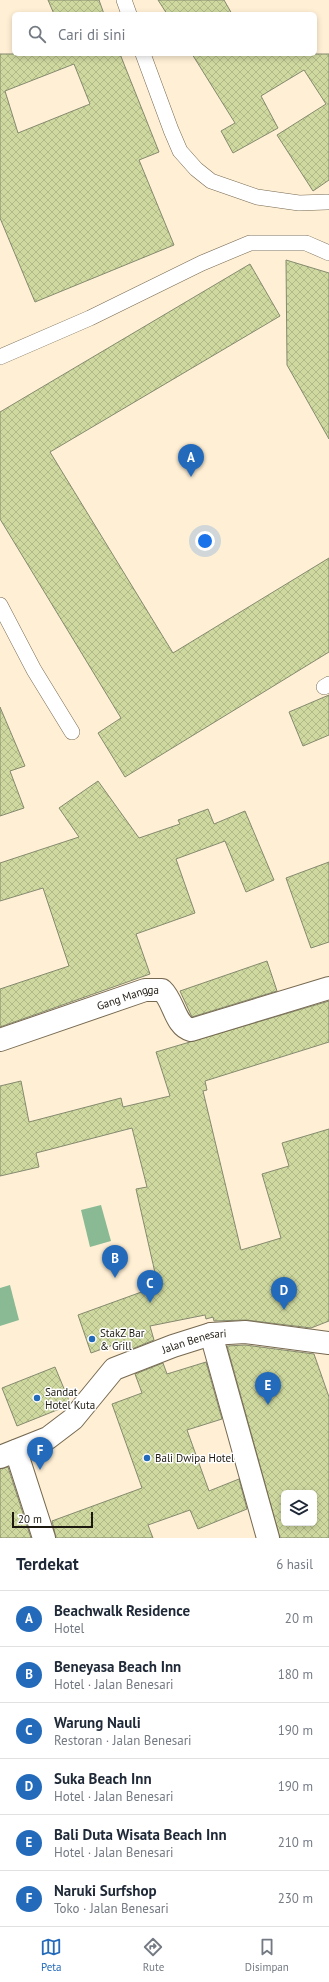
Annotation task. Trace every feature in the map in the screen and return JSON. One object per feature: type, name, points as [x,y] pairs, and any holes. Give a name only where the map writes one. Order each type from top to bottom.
[{"type":"street","name":"Gang Mangga","points":[[0,1040],[145,990],[162,990],[168,996],[180,1022],[186,1028],[192,1030],[329,988]]},
{"type":"street","name":"Jalan Benesari","points":[[8,1454],[48,1438],[73,1419],[114,1369],[173,1346],[211,1334],[245,1332],[329,1343]]},
{"type":"street","points":[[211,1334],[268,1538]]},
{"type":"street","points":[[8,1454],[44,1538]]},
{"type":"lane","points":[[124,0],[128,12]]},
{"type":"lane","points":[[144,56],[180,151],[196,169],[211,181],[257,197],[299,203],[327,202]]},
{"type":"lane","points":[[0,357],[90,318],[202,263],[250,243],[306,243],[329,253]]},
{"type":"lane","points":[[0,605],[34,670],[72,732]]},
{"type":"shaded area","points":[[101,1205],[111,1241],[90,1247],[81,1210]]},
{"type":"shaded area","points":[[10,1285],[19,1320],[0,1326],[0,1288]]},
{"type":"building","points":[[48,0],[99,0],[103,12],[53,12]]},
{"type":"building","points":[[158,0],[224,0],[231,12],[166,12]]},
{"type":"building","points":[[0,54],[12,54],[12,56],[121,56],[159,152],[139,160],[174,245],[35,302],[0,218]],"holes":[[[74,64],[90,104],[18,133],[5,91]]]},
{"type":"building","points":[[317,54],[329,54],[329,180],[313,191],[277,135],[326,104],[304,70],[261,96],[278,128],[233,153],[221,131],[235,123],[193,56],[317,56]]},
{"type":"building","points":[[286,260],[329,273],[329,439],[287,365]]},
{"type":"building","points":[[250,264],[280,316],[50,452],[173,653],[329,558],[329,652],[125,777],[98,733],[121,718],[0,519],[0,412]]},
{"type":"building","points":[[329,695],[329,735],[303,746],[289,712]]},
{"type":"building","points":[[0,707],[25,766],[10,771],[24,808],[0,816]]},
{"type":"building","points":[[98,781],[139,838],[180,824],[178,820],[208,809],[214,824],[245,811],[274,880],[246,892],[225,841],[176,859],[195,913],[136,934],[150,974],[0,1027],[0,989],[69,966],[43,888],[0,901],[0,863],[79,837],[59,808]]},
{"type":"building","points":[[329,862],[329,942],[311,948],[286,878]]},
{"type":"building","points":[[267,961],[277,991],[192,1017],[180,991]]},
{"type":"building","points":[[329,1001],[329,1042],[205,1081],[207,1090],[203,1091],[241,1250],[281,1238],[262,1174],[289,1166],[282,1143],[329,1129],[329,1321],[311,1328],[246,1320],[214,1321],[213,1317],[206,1319],[205,1315],[150,1326],[154,1340],[127,1351],[124,1341],[91,1353],[78,1315],[158,1286],[136,1189],[147,1187],[132,1128],[36,1153],[39,1167],[0,1176],[0,1086],[21,1081],[29,1122],[121,1098],[123,1107],[170,1096],[156,1052]]},
{"type":"building","points":[[245,1345],[314,1354],[329,1397],[329,1538],[280,1538],[227,1346]]},
{"type":"building","points":[[206,1362],[222,1419],[187,1430],[209,1491],[239,1479],[247,1509],[198,1529],[190,1510],[148,1525],[153,1538],[56,1538],[52,1521],[142,1488],[112,1404],[142,1393],[135,1374],[163,1363],[167,1374]]},
{"type":"building","points":[[55,1367],[70,1403],[67,1406],[17,1426],[2,1388]]},
{"type":"building","points":[[8,1467],[31,1538],[0,1538],[0,1469]]},
{"type":"place","name":"Beachwalk Residence","points":[[191,477]]},
{"type":"place","name":"Beneyasa Beach Inn","points":[[115,1278]]},
{"type":"place","name":"Warung Nauli","points":[[150,1303]]},
{"type":"place","name":"Suka Beach Inn","points":[[284,1310]]},
{"type":"place","name":"StakZ Bar & Grill","points":[[92,1339]]},
{"type":"place","name":"Sandat Hotel Kuta","points":[[37,1398]]},
{"type":"place","name":"Bali Duta Wisata Beach Inn","points":[[268,1405]]},
{"type":"place","name":"Bali Dwipa Hotel","points":[[147,1458]]},
{"type":"place","name":"Naruki Surfshop","points":[[40,1470]]}]
